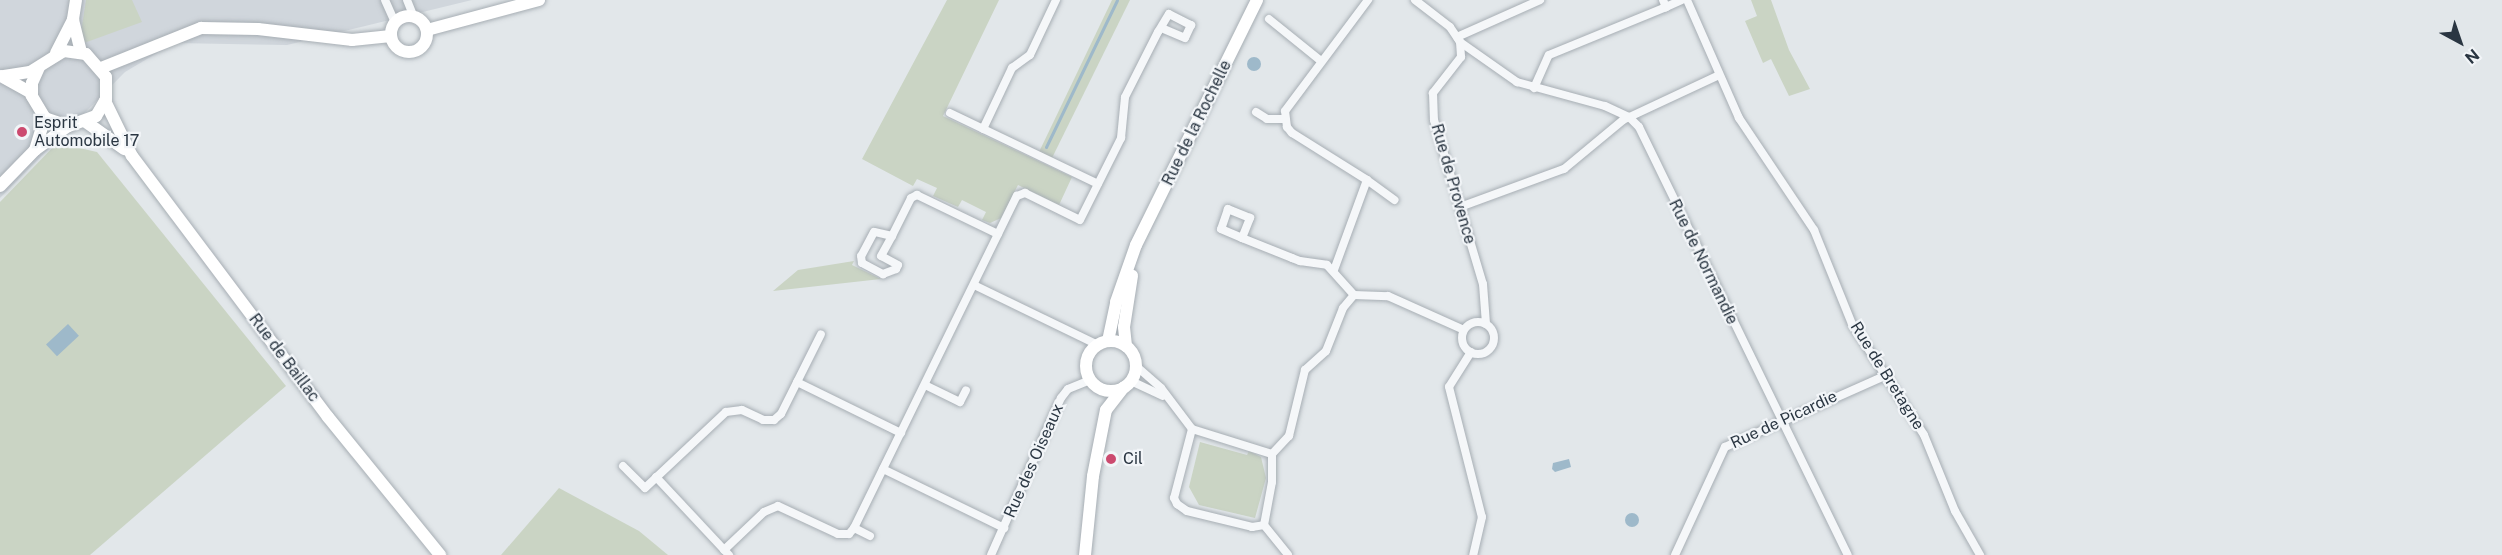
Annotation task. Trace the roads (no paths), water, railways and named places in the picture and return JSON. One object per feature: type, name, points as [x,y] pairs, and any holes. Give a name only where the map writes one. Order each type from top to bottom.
[{"type":"street","points":[[2,76],[39,67],[56,53],[73,19],[76,0]]},
{"type":"street","points":[[385,0],[395,22],[391,36],[397,47],[414,51],[424,43],[427,30]]},
{"type":"street","points":[[407,0],[414,17],[427,30]]},
{"type":"street","points":[[427,30],[539,0]]},
{"type":"street","points":[[983,129],[1012,68],[1030,55],[1056,0]]},
{"type":"street","name":"Rue de la Rochelle","points":[[1103,343],[1136,245],[1257,0]]},
{"type":"street","points":[[1368,0],[1285,111],[1284,119],[1292,133],[1395,200]]},
{"type":"street","points":[[1415,0],[1459,40],[1509,77],[1534,88],[1605,106],[1629,117]]},
{"type":"street","points":[[1459,40],[1540,0]]},
{"type":"street","points":[[1534,88],[1549,55],[1665,3],[1682,0]]},
{"type":"street","name":"Rue de Bretagne","points":[[1687,0],[1739,118],[1815,230],[1852,324],[1887,375],[1923,435],[1955,511],[1980,555]]},
{"type":"street","points":[[395,22],[414,17]]},
{"type":"street","points":[[73,19],[81,53]]},
{"type":"street","points":[[1269,19],[1321,61]]},
{"type":"street","points":[[101,68],[201,28],[258,29],[352,40],[391,36]]},
{"type":"street","points":[[656,477],[727,552],[764,512],[778,506],[838,534],[849,534],[1019,195],[1025,193],[1080,220],[1121,138],[1125,97],[1162,28]]},
{"type":"street","points":[[1459,40],[1461,57],[1480,54]]},
{"type":"street","points":[[0,186],[35,150],[68,126],[86,122],[96,116],[105,101],[107,88],[101,68],[81,53],[56,53]]},
{"type":"street","name":"Rue de Provence","points":[[1461,57],[1433,93],[1434,120],[1483,284],[1486,324]]},
{"type":"street","points":[[32,93],[39,67]]},
{"type":"street","points":[[1460,207],[1564,169],[1629,117],[1719,75]]},
{"type":"street","points":[[2,76],[32,93],[45,118],[68,126]]},
{"type":"street","name":"Rue de Baillac","points":[[105,101],[132,156],[328,417],[440,555]]},
{"type":"street","points":[[1256,112],[1267,119],[1284,119]]},
{"type":"street","points":[[950,113],[1098,184]]},
{"type":"street","name":"Rue de Normandie","points":[[1629,117],[1639,127],[1780,421],[1848,555]]},
{"type":"street","points":[[35,150],[45,118]]},
{"type":"street","name":"Rue de Baillac","points":[[86,122],[132,156]]},
{"type":"street","points":[[1334,270],[1367,180]]},
{"type":"street","points":[[892,236],[874,232],[861,256],[862,263],[883,274],[896,269],[898,265],[881,256],[892,236],[911,198],[923,195],[998,234]]},
{"type":"street","points":[[1242,238],[1334,270],[1354,295]]},
{"type":"street","name":"Rue de la Rochelle","points":[[1126,346],[1124,327],[1136,245]]},
{"type":"street","points":[[974,285],[1103,343],[1126,346],[1136,366],[1161,388],[1166,398],[1192,429],[1272,454]]},
{"type":"street","points":[[1288,555],[1264,525],[1272,482],[1272,454],[1289,436],[1305,370],[1326,351],[1342,308],[1354,295],[1388,296],[1464,330]]},
{"type":"street","points":[[1473,322],[1486,324],[1492,331],[1493,343],[1485,352],[1471,352],[1463,343],[1464,330],[1473,322]]},
{"type":"street","points":[[623,466],[645,488],[726,412],[741,410],[763,420],[774,420],[781,414],[821,334]]},
{"type":"street","points":[[1103,343],[1086,361],[1106,410]]},
{"type":"street","points":[[1471,352],[1449,387],[1482,517],[1473,555]]},
{"type":"street","points":[[1085,555],[1093,476],[1106,410],[1128,384],[1136,366]]},
{"type":"street","name":"Rue de Picardie","points":[[1674,555],[1725,447],[1887,375]]},
{"type":"street","points":[[797,382],[901,433]]},
{"type":"street","points":[[1094,384],[1112,391],[1128,384],[1166,398]]},
{"type":"street","name":"Rue des Oiseaux","points":[[991,555],[1061,398],[1068,389],[1094,384]]},
{"type":"street","points":[[925,385],[960,402],[966,390]]},
{"type":"street","points":[[1192,429],[1174,498],[1177,504],[1187,511],[1252,526],[1264,525]]},
{"type":"street","points":[[883,469],[1004,528]]},
{"type":"street","points":[[854,528],[870,536]]},
{"type":"water","points":[[1254,57],[1259,59],[1261,64],[1259,69],[1254,71],[1249,69],[1247,64],[1249,59]]},
{"type":"water","points":[[68,324],[79,336],[57,356],[46,344]]},
{"type":"water","points":[[1569,459],[1571,467],[1555,472],[1552,469],[1553,463]]},
{"type":"water","points":[[1632,513],[1637,515],[1639,520],[1637,525],[1632,527],[1627,525],[1625,520],[1627,515]]},
{"type":"waterway","points":[[1046,147],[1117,0]]},
{"type":"place","name":"Esprit Automobile 17","points":[[22,132]]},
{"type":"place","name":"Cil","points":[[1111,459]]}]
